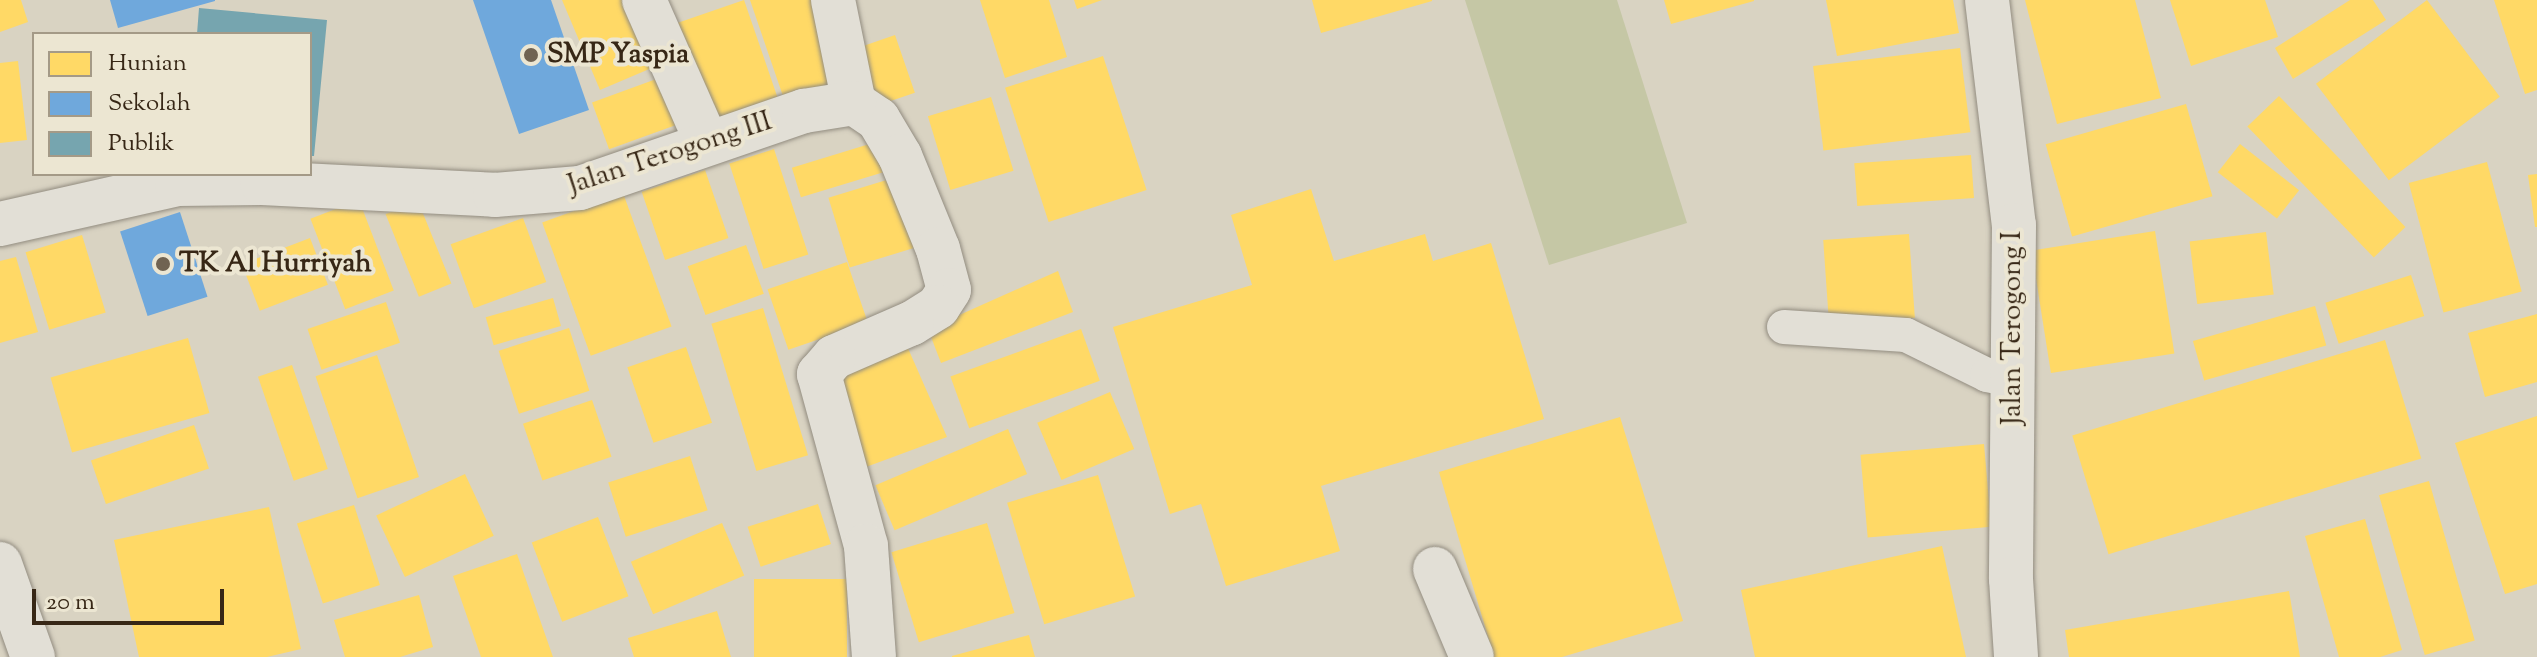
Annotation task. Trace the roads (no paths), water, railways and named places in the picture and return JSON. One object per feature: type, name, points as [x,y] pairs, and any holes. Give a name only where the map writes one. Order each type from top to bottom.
[{"type":"street","points":[[644,0],[707,143]]},
{"type":"street","points":[[833,0],[854,103],[878,119],[900,156],[938,249],[949,290],[925,315],[834,357],[819,374],[866,546],[874,657]]},
{"type":"street","name":"Jalan Terogong I","points":[[1987,0],[2014,225],[2011,579],[2016,657]]},
{"type":"street","name":"Jalan Terogong III","points":[[0,224],[177,184],[262,183],[495,195],[580,188],[804,111],[854,103]]},
{"type":"street","points":[[0,564],[33,657]]},
{"type":"street","points":[[1435,569],[1472,657]]},
{"type":"lane","points":[[1784,327],[1906,335],[1987,375],[2013,380]]},
{"type":"place","name":"SMP Yaspia","points":[[531,55]]},
{"type":"place","name":"TK Al Hurriyah","points":[[163,264]]}]
